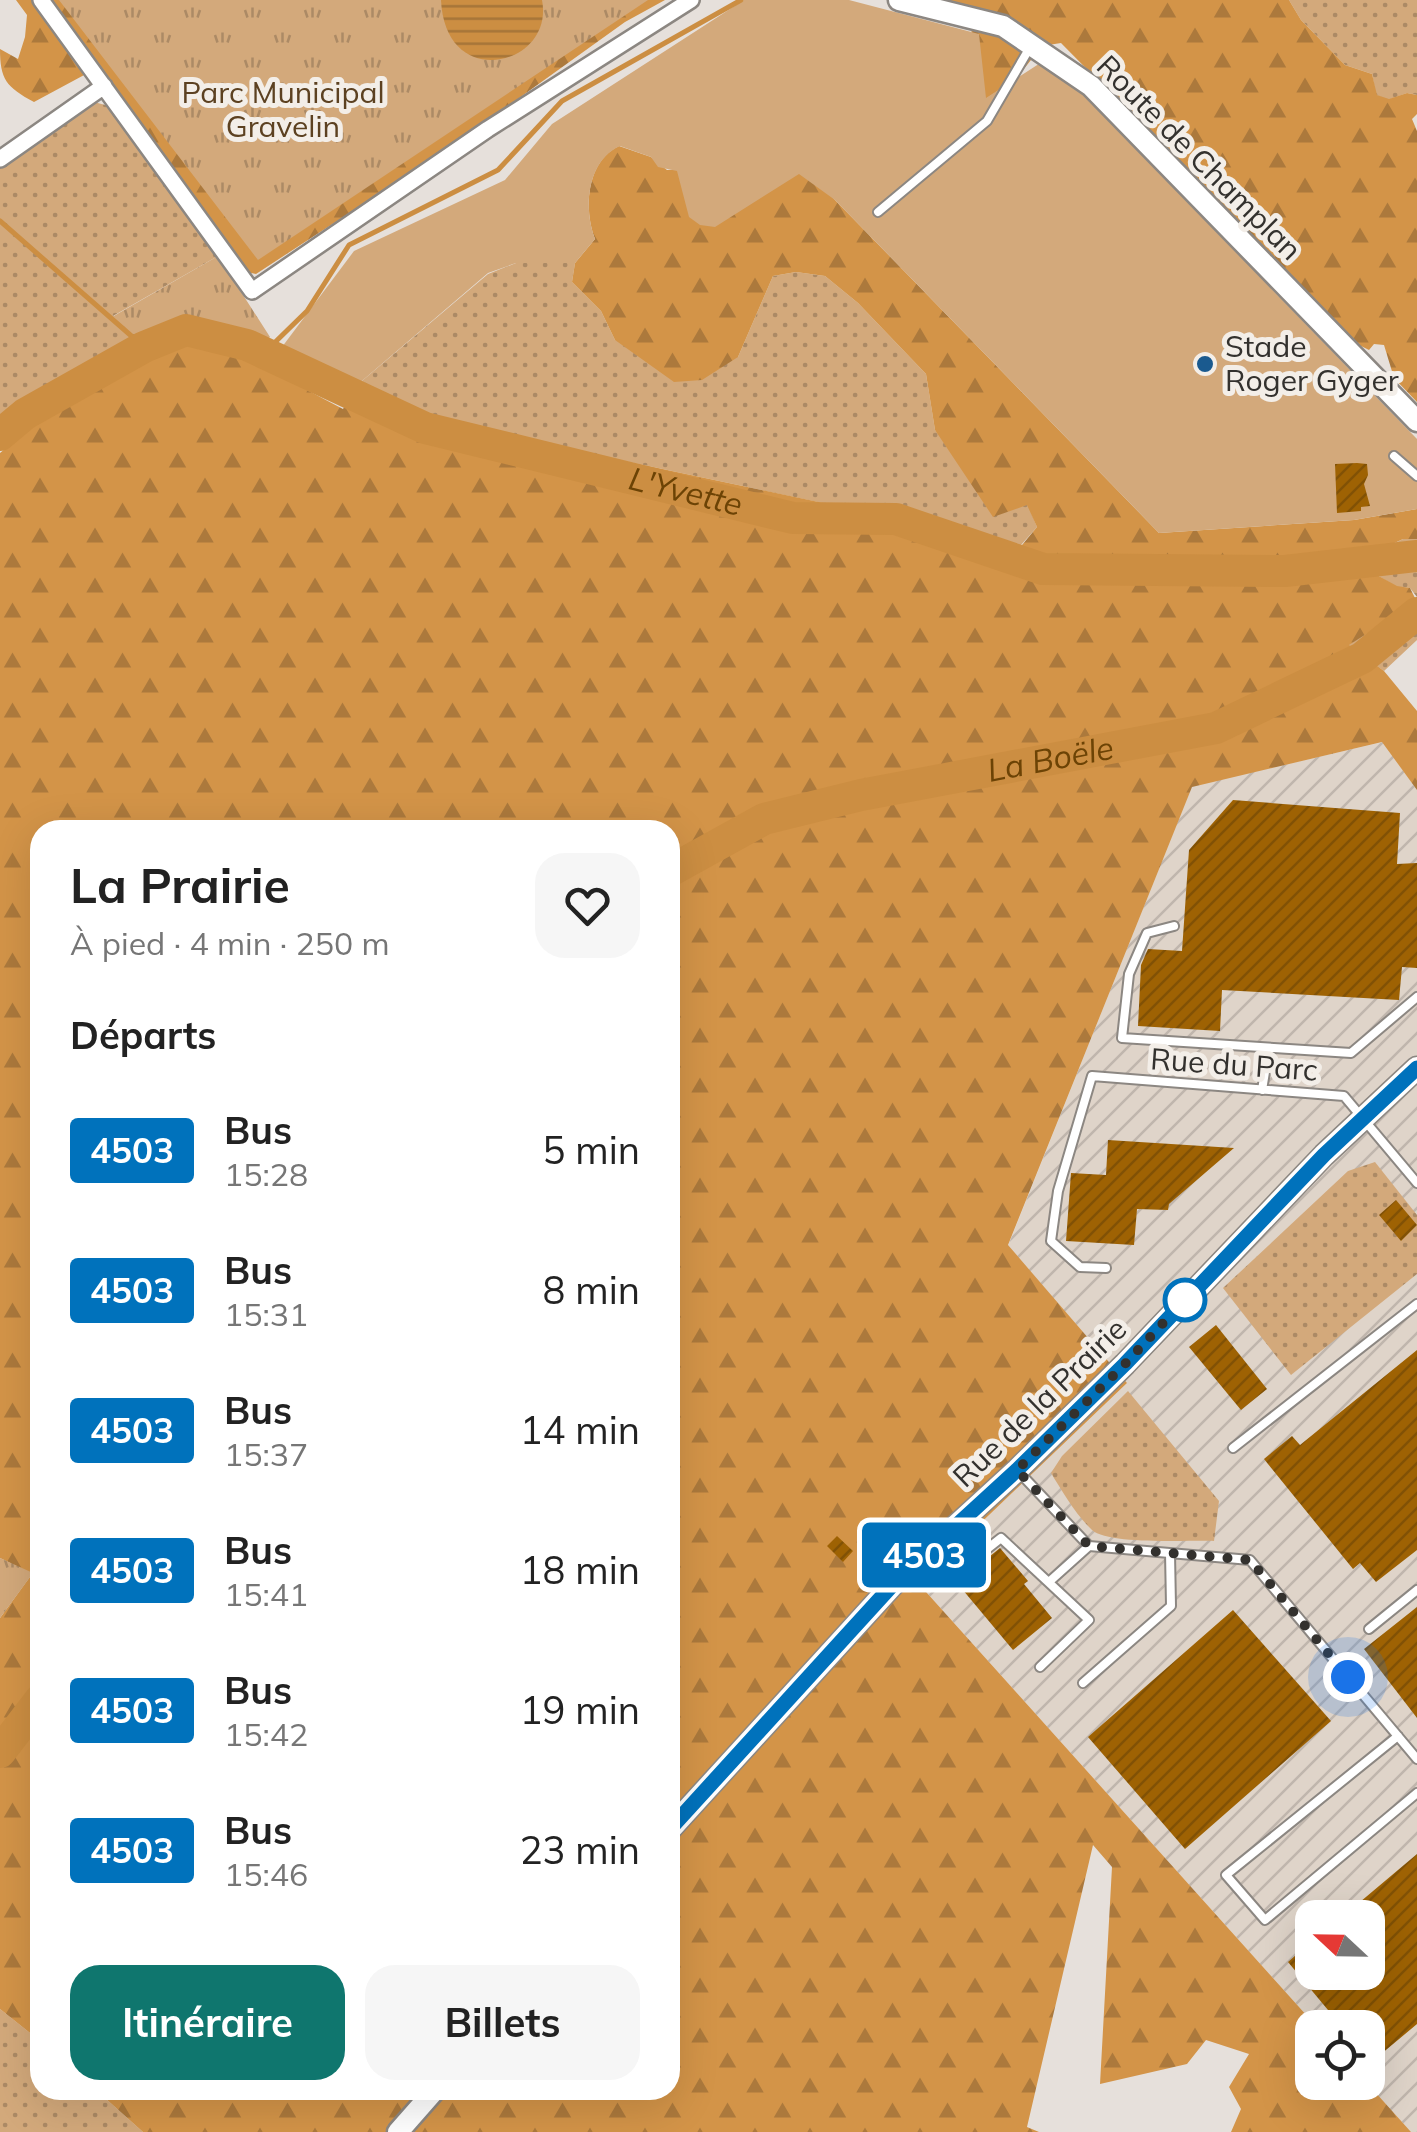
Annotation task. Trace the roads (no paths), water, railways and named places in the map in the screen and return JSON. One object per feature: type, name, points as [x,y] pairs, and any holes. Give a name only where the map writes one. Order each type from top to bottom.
[{"type":"street","points":[[41,0],[252,291],[488,128],[691,0]]},
{"type":"street","name":"Route de Champlan","points":[[899,0],[1003,26],[1091,86],[1417,422]]},
{"type":"street","points":[[0,159],[104,86]]},
{"type":"street","name":"Rue de la Prairie","points":[[680,1818],[897,1580],[1125,1364],[1241,1240],[1417,1068]]},
{"type":"street","points":[[398,2132],[426,2100]]},
{"type":"lane","points":[[878,212],[988,121],[1032,45]]},
{"type":"lane","points":[[1394,456],[1417,476]]},
{"type":"lane","points":[[1174,926],[1147,933],[1129,974],[1122,1038],[1352,1053],[1417,998]]},
{"type":"lane","points":[[1262,1090],[1269,1048]]},
{"type":"lane","name":"Rue du Parc","points":[[1106,1268],[1080,1267],[1052,1241],[1058,1190],[1092,1076],[1344,1096],[1364,1116]]},
{"type":"lane","points":[[1364,1116],[1417,1183]]},
{"type":"lane","points":[[1233,1448],[1417,1304]]},
{"type":"lane","points":[[1017,1470],[1089,1546],[1250,1560],[1417,1759]]},
{"type":"lane","points":[[950,1579],[1002,1538],[1090,1620],[1040,1667]]},
{"type":"lane","points":[[1050,1581],[1089,1546]]},
{"type":"lane","points":[[1083,1683],[1171,1606],[1170,1552]]},
{"type":"lane","points":[[1369,1629],[1417,1590]]},
{"type":"lane","points":[[1398,1736],[1226,1875],[1265,1920],[1417,1794]]},
{"type":"waterway","points":[[264,353],[307,311],[349,245],[498,170],[562,101],[741,0]]},
{"type":"waterway","points":[[0,221],[144,347]]},
{"type":"waterway","name":"L'Yvette","points":[[0,435],[25,414],[144,347],[186,330],[247,345],[425,428],[793,518],[896,519],[1043,569],[1285,571],[1417,556]]},
{"type":"waterway","name":"La Boële","points":[[680,865],[764,819],[861,795],[1216,728],[1362,658],[1417,613]]},
{"type":"waterway","name":"La Boële","points":[[0,1752],[30,1713]]},
{"type":"place","name":"Stade Roger Gyger","points":[[1205,364]]},
{"type":"park label","name":"Parc Municipal Gravelin","points":[[283,110]]}]
